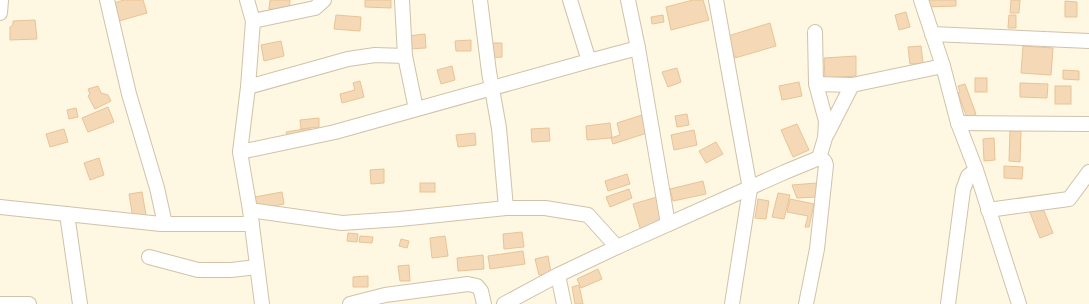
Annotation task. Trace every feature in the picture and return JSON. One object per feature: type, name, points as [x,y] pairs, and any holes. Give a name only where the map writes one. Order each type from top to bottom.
[{"type":"street","points":[[0,12],[1,0]]},
{"type":"street","points":[[107,0],[129,94],[157,188],[165,224]]},
{"type":"street","points":[[247,0],[253,21],[248,87],[240,152],[251,217],[262,304]]},
{"type":"street","points":[[253,21],[315,8],[324,0]]},
{"type":"street","points":[[402,0],[405,56],[416,110]]},
{"type":"street","points":[[480,0],[499,128],[506,208]]},
{"type":"street","points":[[570,0],[589,61]]},
{"type":"street","points":[[628,0],[638,48],[668,224]]},
{"type":"street","points":[[716,0],[750,188],[732,304]]},
{"type":"street","points":[[921,0],[943,66],[958,123],[976,170],[1019,304]]},
{"type":"street","points":[[815,32],[816,84],[826,121],[825,138]]},
{"type":"street","points":[[932,34],[1089,41]]},
{"type":"street","points":[[240,152],[335,132],[638,48]]},
{"type":"street","points":[[248,87],[348,60],[375,55],[405,56]]},
{"type":"street","points":[[816,84],[852,85],[943,66]]},
{"type":"street","points":[[819,158],[825,138],[852,85]]},
{"type":"street","points":[[958,123],[1089,124]]},
{"type":"street","points":[[504,304],[558,275],[617,247],[819,158],[826,162],[826,165],[817,249],[806,304]]},
{"type":"street","points":[[948,304],[963,190],[968,176],[976,170]]},
{"type":"street","points":[[988,210],[1069,199],[1089,172]]},
{"type":"street","points":[[0,207],[165,224],[251,217],[342,223],[400,219],[506,208],[545,208],[588,215],[617,247]]},
{"type":"street","points":[[67,214],[80,304]]},
{"type":"street","points":[[150,257],[198,270],[231,270],[257,267]]},
{"type":"street","points":[[558,275],[564,304]]},
{"type":"street","points":[[350,304],[385,296],[468,284],[477,286],[481,291],[484,304]]},
{"type":"street","points":[[0,304],[29,304]]},
{"type":"building","points":[[124,0],[143,0],[147,13],[119,21],[114,3]]},
{"type":"building","points":[[270,0],[290,0],[289,11],[269,9]]},
{"type":"building","points":[[365,0],[391,0],[391,8],[365,7]]},
{"type":"building","points":[[693,0],[703,0],[709,20],[671,30],[666,7]]},
{"type":"building","points":[[926,0],[956,0],[956,6],[926,7]]},
{"type":"building","points":[[1011,0],[1020,0],[1019,13],[1010,13]]},
{"type":"building","points":[[1065,1],[1077,2],[1077,17],[1065,17]]},
{"type":"building","points":[[906,12],[910,27],[899,30],[895,15]]},
{"type":"building","points":[[336,15],[361,17],[360,31],[334,29]]},
{"type":"building","points":[[663,15],[664,22],[652,24],[651,17]]},
{"type":"building","points":[[1009,15],[1016,15],[1016,28],[1008,28]]},
{"type":"building","points":[[35,20],[37,39],[10,40],[10,27],[13,25],[13,21]]},
{"type":"building","points":[[770,23],[776,46],[735,58],[728,36]]},
{"type":"building","points":[[425,34],[426,48],[409,49],[408,36]]},
{"type":"building","points":[[471,40],[471,51],[456,51],[455,41]]},
{"type":"building","points":[[281,41],[284,56],[264,61],[261,45]]},
{"type":"building","points":[[489,43],[502,43],[502,57],[489,58]]},
{"type":"building","points":[[921,46],[923,63],[910,64],[908,47]]},
{"type":"building","points":[[1023,46],[1053,48],[1051,75],[1021,73]]},
{"type":"building","points":[[856,56],[856,76],[825,78],[824,58]]},
{"type":"building","points":[[452,66],[455,80],[441,84],[437,70]]},
{"type":"building","points":[[677,68],[681,82],[668,87],[662,72]]},
{"type":"building","points":[[1063,70],[1079,71],[1079,80],[1063,79]]},
{"type":"building","points":[[975,78],[987,78],[987,92],[975,92]]},
{"type":"building","points":[[360,81],[364,97],[342,103],[340,94],[355,90],[353,83]]},
{"type":"building","points":[[799,82],[802,96],[782,100],[779,86]]},
{"type":"building","points":[[1020,83],[1048,84],[1047,98],[1020,97]]},
{"type":"building","points":[[965,84],[976,114],[967,118],[958,93],[960,92],[958,86]]},
{"type":"building","points":[[98,86],[101,93],[108,95],[111,101],[95,109],[88,96],[90,94],[88,89]]},
{"type":"building","points":[[1055,86],[1071,86],[1071,104],[1055,104]]},
{"type":"building","points":[[108,107],[114,122],[88,132],[82,118]]},
{"type":"building","points":[[76,108],[78,117],[69,119],[67,110]]},
{"type":"building","points":[[687,114],[689,125],[677,127],[675,116]]},
{"type":"building","points":[[642,115],[647,133],[613,144],[611,138],[620,135],[617,123]]},
{"type":"building","points":[[319,118],[319,127],[301,129],[300,120]]},
{"type":"building","points":[[610,123],[611,138],[587,140],[586,126]]},
{"type":"building","points":[[797,124],[809,150],[793,157],[781,130]]},
{"type":"building","points":[[310,128],[312,134],[288,139],[286,132]]},
{"type":"building","points":[[549,128],[550,141],[532,142],[531,129]]},
{"type":"building","points":[[64,129],[68,142],[50,147],[46,134]]},
{"type":"building","points":[[694,130],[697,145],[674,150],[671,135]]},
{"type":"building","points":[[1010,131],[1021,131],[1020,162],[1009,161]]},
{"type":"building","points":[[475,133],[476,145],[458,147],[456,135]]},
{"type":"building","points":[[994,138],[995,160],[984,161],[983,139]]},
{"type":"building","points":[[716,142],[723,154],[706,163],[699,151]]},
{"type":"building","points":[[99,158],[104,175],[90,180],[84,163]]},
{"type":"building","points":[[1004,166],[1023,167],[1022,179],[1004,178]]},
{"type":"building","points":[[384,169],[384,183],[371,184],[370,170]]},
{"type":"building","points":[[627,174],[630,184],[608,191],[605,181]]},
{"type":"building","points":[[703,181],[706,194],[673,201],[670,189]]},
{"type":"building","points":[[420,183],[435,183],[435,192],[420,192]]},
{"type":"building","points":[[817,183],[817,197],[797,198],[792,185]]},
{"type":"building","points":[[629,189],[632,198],[610,207],[606,197]]},
{"type":"building","points":[[142,192],[146,215],[133,218],[129,194]]},
{"type":"building","points":[[282,192],[284,204],[257,209],[255,197]]},
{"type":"building","points":[[778,193],[790,195],[784,219],[772,217]]},
{"type":"building","points":[[657,197],[665,224],[641,231],[633,204]]},
{"type":"building","points":[[758,199],[769,201],[766,219],[755,218]]},
{"type":"building","points":[[790,199],[814,204],[809,227],[805,227],[808,216],[787,212]]},
{"type":"building","points":[[1029,210],[1044,211],[1053,233],[1040,238]]},
{"type":"building","points":[[522,232],[524,247],[504,249],[503,234]]},
{"type":"building","points":[[348,233],[358,234],[357,242],[347,241]]},
{"type":"building","points":[[360,236],[373,237],[372,243],[359,242]]},
{"type":"building","points":[[445,236],[448,256],[432,258],[430,238]]},
{"type":"building","points":[[401,239],[409,241],[407,248],[399,246]]},
{"type":"building","points":[[523,251],[525,264],[490,269],[488,256]]},
{"type":"building","points":[[483,255],[484,269],[458,271],[457,258]]},
{"type":"building","points":[[548,256],[551,273],[539,275],[535,259]]},
{"type":"building","points":[[409,265],[410,281],[400,281],[398,266]]},
{"type":"building","points":[[598,269],[602,279],[581,288],[577,279]]},
{"type":"building","points":[[368,276],[368,287],[353,287],[353,277]]},
{"type":"building","points":[[579,285],[583,304],[575,304],[572,287]]}]
